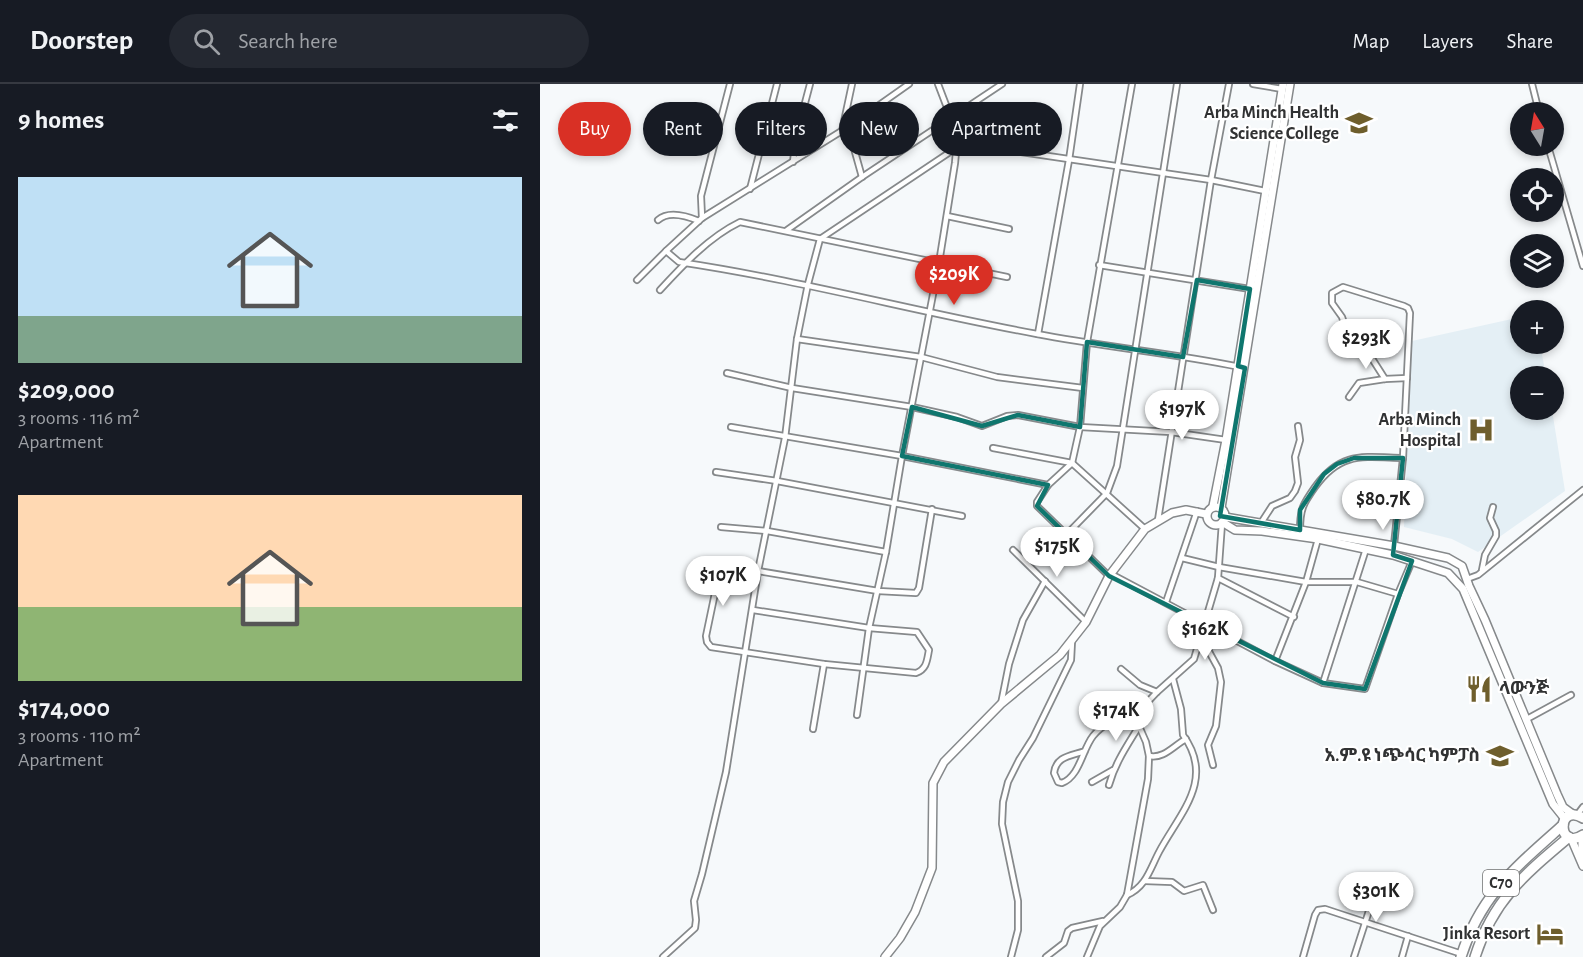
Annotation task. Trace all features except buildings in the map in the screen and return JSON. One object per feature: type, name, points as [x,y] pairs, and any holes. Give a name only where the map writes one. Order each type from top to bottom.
[{"type":"highway","points":[[1576,816],[1564,832],[1570,838],[1582,836]]},
{"type":"highway","name":"C70","points":[[1461,956],[1480,910],[1497,887],[1512,870],[1576,816]]},
{"type":"highway","name":"C70","points":[[1475,957],[1488,921],[1516,883],[1570,838]]},
{"type":"main road","points":[[1217,507],[1290,84]]},
{"type":"main road","points":[[1283,87],[1250,289],[1241,367],[1226,440],[1217,507],[1223,521],[1235,530],[1262,531],[1318,539],[1393,555],[1448,573],[1463,589],[1477,624],[1490,644],[1527,719],[1563,807],[1576,816]]},
{"type":"main road","points":[[1217,507],[1209,509],[1206,514],[1212,525],[1223,521],[1261,523],[1394,546],[1448,558],[1462,566],[1485,620],[1490,644],[1553,804],[1576,816]]},
{"type":"main road","points":[[885,957],[900,938],[915,912],[932,868],[932,795],[937,773],[951,754],[1001,704],[1060,656],[1086,622],[1110,575],[1145,529],[1172,513],[1186,510],[1206,514]]},
{"type":"main road","points":[[1582,836],[1582,865]]},
{"type":"main road","points":[[1570,838],[1582,865]]},
{"type":"street","points":[[700,220],[703,188],[730,84]]},
{"type":"street","points":[[750,189],[777,84]]},
{"type":"street","points":[[793,162],[796,137],[810,84]]},
{"type":"street","points":[[848,102],[852,84]]},
{"type":"street","points":[[883,102],[909,84]]},
{"type":"street","points":[[938,84],[945,102]]},
{"type":"street","points":[[975,102],[1002,84]]},
{"type":"street","points":[[1038,334],[1080,84]]},
{"type":"street","points":[[1132,84],[1099,265],[1087,342],[1080,427],[1072,463],[1048,485],[1037,499],[1037,506],[1110,575],[1166,602],[1275,661],[1323,683],[1365,689],[1412,561]]},
{"type":"street","points":[[1067,534],[1107,493],[1117,466],[1177,84]]},
{"type":"street","points":[[1158,520],[1211,180],[1229,84]]},
{"type":"street","points":[[1253,84],[1283,87]]},
{"type":"street","points":[[1532,84],[1536,102]]},
{"type":"street","points":[[787,230],[931,131]]},
{"type":"street","points":[[637,280],[700,220],[839,133]]},
{"type":"street","points":[[856,156],[862,177]]},
{"type":"street","points":[[663,957],[695,928],[694,901],[726,772],[744,651],[785,438],[797,339],[820,238],[944,156]]},
{"type":"street","points":[[857,715],[869,628],[886,552],[930,313],[955,156]]},
{"type":"street","points":[[1045,156],[1211,180],[1266,191]]},
{"type":"street","points":[[1551,156],[1583,266]]},
{"type":"street","points":[[658,219],[669,214],[700,220]]},
{"type":"street","points":[[947,216],[1009,229]]},
{"type":"street","points":[[660,290],[686,263],[728,227],[740,222],[1007,277]]},
{"type":"street","points":[[666,251],[679,262],[808,284],[930,313],[1038,334],[1241,367]]},
{"type":"street","points":[[1099,265],[1250,289]]},
{"type":"street","points":[[1385,379],[1364,346],[1353,345],[1350,341],[1342,317],[1332,303],[1332,294],[1338,289],[1343,287],[1408,308],[1410,313],[1403,458],[1393,555]]},
{"type":"street","points":[[797,339],[921,357],[997,377],[1083,388]]},
{"type":"street","points":[[727,373],[792,388],[912,407],[957,417],[982,426],[997,418],[1018,415],[1080,427],[1172,432],[1226,440]]},
{"type":"street","points":[[1349,397],[1359,383],[1407,378]]},
{"type":"street","points":[[1261,523],[1272,507],[1290,498],[1295,491],[1298,483],[1295,457],[1300,440],[1298,426]]},
{"type":"street","points":[[731,428],[902,456],[1048,485]]},
{"type":"street","points":[[993,448],[1072,463],[1145,529]]},
{"type":"street","points":[[1300,530],[1300,510],[1324,474],[1337,464],[1354,458],[1403,458]]},
{"type":"street","points":[[716,472],[777,481],[962,516]]},
{"type":"street","points":[[1467,579],[1478,575],[1583,490]]},
{"type":"street","points":[[1482,570],[1485,555],[1496,536],[1490,518],[1493,507]]},
{"type":"street","points":[[753,610],[869,628],[917,632],[929,650],[922,671],[916,673],[864,668],[711,646],[706,642],[706,636],[720,569],[759,571],[878,591],[916,593],[919,588],[932,509]]},
{"type":"street","points":[[1166,602],[1197,511]]},
{"type":"street","points":[[1087,957],[1100,926],[1127,895],[1148,779],[1149,756],[1146,741],[1139,726],[1140,710],[1194,659],[1218,578],[1223,521]]},
{"type":"street","points":[[721,527],[766,531],[886,552]]},
{"type":"street","points":[[1275,661],[1294,617],[1318,539]]},
{"type":"street","points":[[1323,683],[1366,549]]},
{"type":"street","points":[[1012,550],[1086,622]]},
{"type":"street","points":[[1182,558],[1219,567],[1306,582],[1357,582],[1398,594]]},
{"type":"street","points":[[1218,578],[1294,617]]},
{"type":"street","points":[[1001,704],[1009,664],[1023,620],[1045,581]]},
{"type":"street","points":[[1201,637],[1218,668],[1221,682],[1216,726],[1208,745],[1213,765]]},
{"type":"street","points":[[1011,957],[1018,930],[1018,902],[1002,824],[1003,802],[1015,767],[1033,738],[1071,660],[1072,641]]},
{"type":"street","points":[[813,729],[824,663]]},
{"type":"street","points":[[1120,669],[1140,685],[1157,692]]},
{"type":"street","points":[[1127,895],[1134,892],[1145,880],[1191,798],[1196,777],[1196,765],[1189,741],[1183,735],[1181,709],[1173,679]]},
{"type":"street","points":[[1527,719],[1571,695]]},
{"type":"street","points":[[1084,751],[1061,759],[1057,763],[1054,772],[1058,782],[1062,783],[1071,777],[1093,735],[1148,703]]},
{"type":"street","points":[[1109,785],[1113,770],[1139,726]]},
{"type":"street","points":[[1149,756],[1156,758],[1161,756],[1186,739]]},
{"type":"street","points":[[1092,783],[1113,770]]},
{"type":"street","points":[[1145,880],[1172,882],[1184,891],[1203,885],[1213,910]]},
{"type":"street","points":[[1354,957],[1378,883]]},
{"type":"street","points":[[1303,957],[1318,910],[1325,909],[1461,956]]},
{"type":"street","points":[[1046,957],[1064,944],[1068,931],[1072,928],[1105,920]]},
{"type":"street","points":[[1402,957],[1408,936]]},
{"type":"highlighted area","points":[[1197,280],[1250,289],[1238,366],[1245,368],[1220,516],[1300,530],[1300,510],[1324,474],[1337,464],[1354,458],[1403,458],[1393,555],[1412,561],[1365,689],[1323,683],[1109,576],[1037,506],[1048,485],[902,456],[912,407],[982,426],[1018,415],[1080,427],[1087,342],[1183,357]]},
{"type":"shaded area","name":"Arba Minch Hospital","points":[[1510,319],[1510,354],[1542,354],[1544,366],[1510,366],[1510,420],[1554,420],[1565,491],[1478,552],[1452,539],[1404,527],[1412,341]]},
{"type":"place","name":"Arba Minch Health Science College","points":[[1359,123]]},
{"type":"place","name":"Arba Minch Hospital","points":[[1481,430]]},
{"type":"place","name":"ላውንጅ","points":[[1479,689]]},
{"type":"place","name":"አ.ም.ዩ ነጭሳር ካምፓስ","points":[[1500,756]]},
{"type":"place","name":"Jinka Resort","points":[[1550,934]]}]
